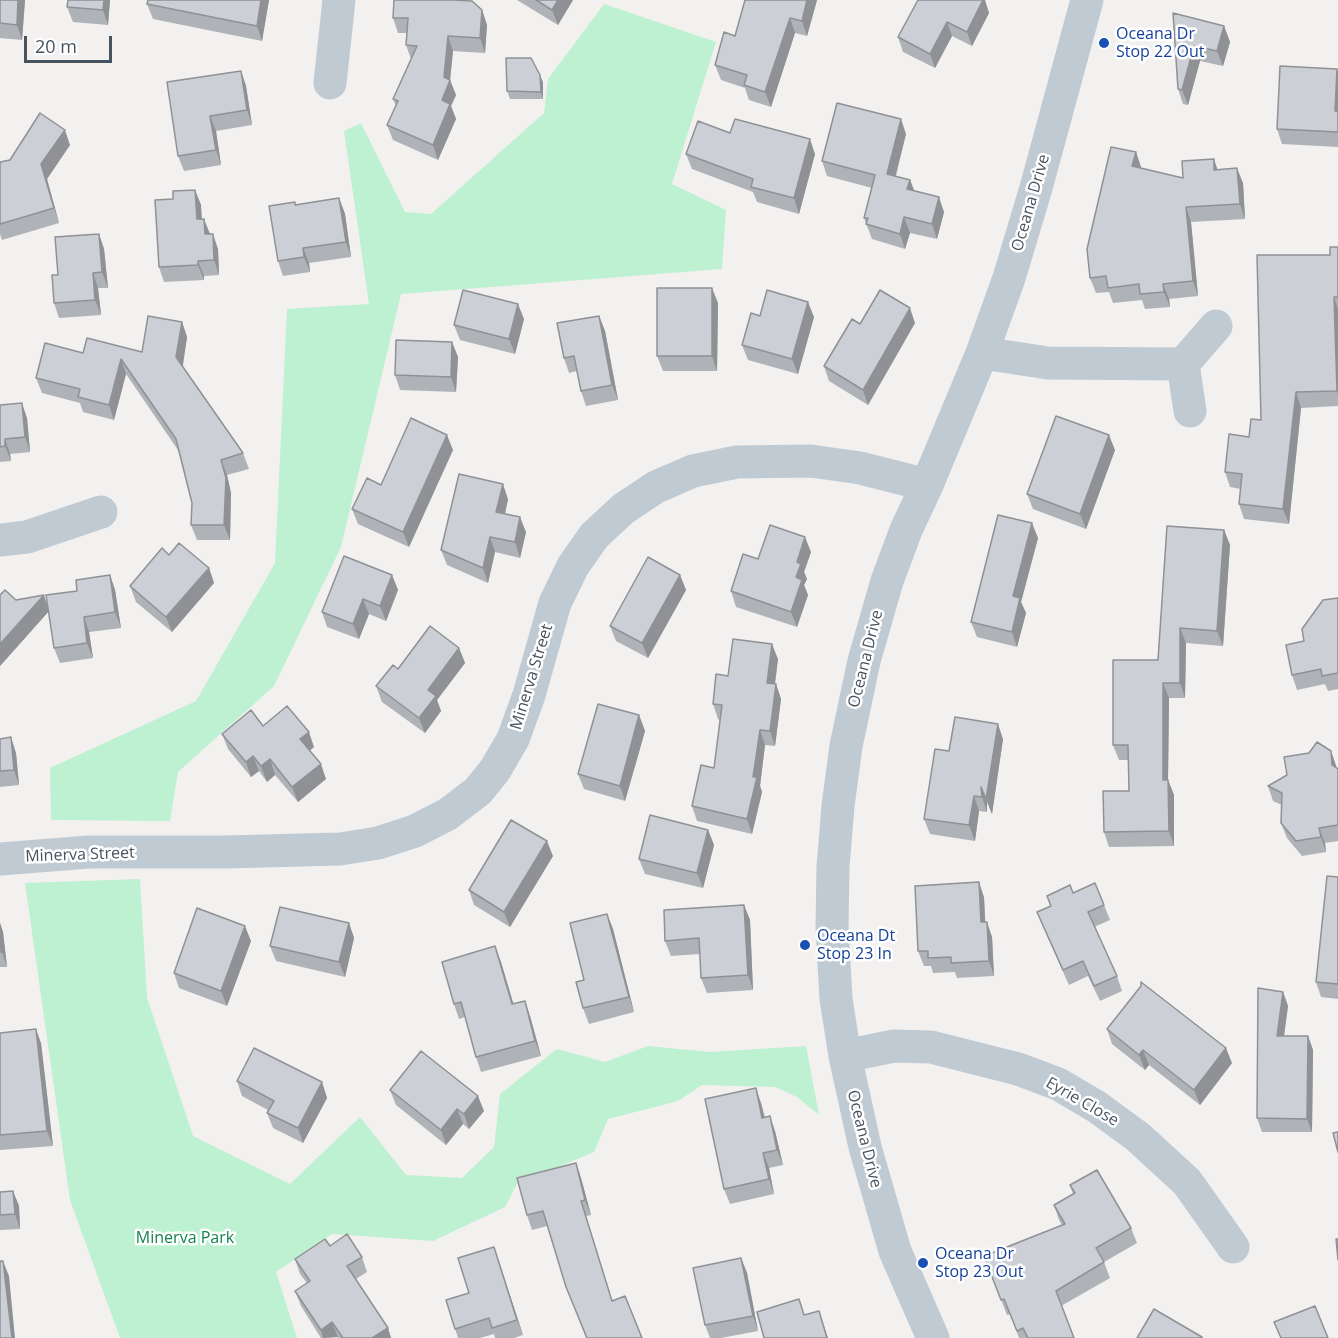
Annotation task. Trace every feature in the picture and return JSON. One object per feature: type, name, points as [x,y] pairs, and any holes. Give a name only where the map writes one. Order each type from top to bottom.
[{"type":"street","points":[[330,83],[339,0]]},
{"type":"street","name":"Oceana Drive","points":[[933,1338],[895,1251],[865,1148],[845,1056],[836,999],[832,927],[833,867],[846,746],[864,661],[887,581],[906,530],[982,353],[1009,278],[1087,0]]},
{"type":"street","points":[[1190,411],[1183,364],[1216,326]]},
{"type":"street","points":[[982,353],[1048,363],[1183,364]]},
{"type":"street","name":"Minerva Street","points":[[0,859],[89,852],[340,849],[378,843],[415,831],[455,808],[478,791],[495,770],[513,739],[555,603],[573,566],[594,536],[623,509],[656,487],[693,471],[737,462],[811,461],[860,468],[927,485]]},
{"type":"street","points":[[0,540],[27,537],[101,512]]},
{"type":"street","name":"Eyrie Close","points":[[845,1056],[894,1046],[931,1047],[1018,1069],[1058,1084],[1097,1107],[1163,1159],[1187,1182],[1233,1247]]},
{"type":"green space","points":[[604,4],[716,42],[672,184],[726,210],[722,269],[401,294],[341,547],[274,686],[178,772],[170,821],[51,820],[50,768],[196,701],[275,563],[287,309],[369,304],[344,131],[361,123],[405,212],[431,214],[544,113],[548,79]]},
{"type":"green space","name":"Minerva Park","points":[[140,879],[147,998],[193,1136],[290,1184],[360,1117],[406,1175],[462,1178],[494,1147],[500,1094],[557,1049],[605,1062],[648,1046],[710,1052],[806,1046],[819,1115],[797,1097],[775,1087],[702,1085],[678,1101],[608,1119],[594,1152],[517,1184],[505,1207],[433,1241],[332,1234],[276,1272],[297,1338],[120,1338],[70,1200],[25,883]]},
{"type":"building","points":[[0,0],[18,0],[17,25],[0,23]]},
{"type":"building","points":[[68,0],[104,0],[103,10],[67,7]]},
{"type":"building","points":[[148,0],[261,0],[257,26],[147,4]]},
{"type":"building","points":[[394,0],[472,1],[482,10],[480,38],[448,36],[444,77],[450,80],[442,100],[450,104],[433,145],[387,125],[398,101],[393,99],[417,46],[406,45],[408,18],[393,18]]},
{"type":"building","points":[[536,0],[558,0],[552,10]]},
{"type":"building","points":[[745,0],[807,0],[802,21],[790,18],[765,92],[744,85],[747,75],[715,65],[724,32],[735,36]]},
{"type":"building","points":[[918,0],[983,0],[967,32],[947,22],[930,54],[898,37]]},
{"type":"building","points":[[1173,13],[1224,26],[1217,51],[1194,46],[1182,90],[1178,89]]},
{"type":"building","points":[[506,58],[531,58],[540,75],[541,92],[507,91]]},
{"type":"building","points":[[1280,66],[1337,69],[1335,111],[1338,111],[1338,132],[1277,129]]},
{"type":"building","points":[[241,71],[247,110],[210,116],[216,150],[178,156],[167,82]]},
{"type":"building","points":[[837,103],[901,119],[887,174],[910,180],[907,189],[939,197],[932,224],[904,217],[900,234],[866,224],[868,218],[864,218],[875,175],[822,161]]},
{"type":"building","points":[[40,113],[65,130],[41,164],[54,208],[0,224],[0,162],[10,160]]},
{"type":"building","points":[[735,119],[810,139],[794,198],[751,187],[753,179],[686,154],[698,121],[730,133]]},
{"type":"building","points":[[1111,147],[1136,152],[1132,166],[1183,178],[1182,161],[1214,159],[1214,170],[1237,168],[1240,204],[1186,207],[1193,281],[1163,284],[1164,292],[1140,294],[1139,284],[1108,288],[1106,276],[1090,278],[1087,249]]},
{"type":"building","points":[[195,190],[197,219],[204,219],[205,234],[213,234],[214,260],[198,261],[198,265],[159,267],[155,200],[173,199],[173,191]]},
{"type":"building","points":[[339,198],[346,242],[303,248],[304,257],[278,261],[269,206],[295,202],[295,205]]},
{"type":"building","points":[[99,234],[102,272],[93,273],[95,300],[54,303],[52,275],[58,275],[55,237]]},
{"type":"building","points":[[1330,247],[1338,247],[1338,297],[1334,297],[1337,391],[1296,392],[1283,509],[1239,504],[1242,474],[1225,472],[1229,434],[1249,437],[1251,419],[1261,420],[1257,255],[1330,255]]},
{"type":"building","points":[[657,288],[712,288],[712,356],[657,356]]},
{"type":"building","points":[[463,290],[518,304],[509,339],[454,325]]},
{"type":"building","points":[[767,290],[808,302],[792,359],[742,345],[751,313],[760,316]]},
{"type":"building","points":[[880,290],[910,308],[863,390],[824,366],[852,319],[860,324]]},
{"type":"building","points":[[148,316],[182,322],[176,357],[243,453],[221,460],[226,478],[224,525],[191,525],[192,503],[176,439],[121,359],[109,405],[78,397],[80,389],[36,378],[45,343],[83,353],[87,338],[142,352]]},
{"type":"building","points":[[599,316],[612,385],[581,391],[574,356],[564,358],[557,323]]},
{"type":"building","points":[[396,340],[452,342],[451,377],[395,375]]},
{"type":"building","points":[[22,403],[25,437],[5,439],[5,446],[0,447],[0,405]]},
{"type":"building","points":[[1056,416],[1109,435],[1080,514],[1027,494]]},
{"type":"building","points":[[411,418],[447,435],[403,532],[352,509],[367,478],[381,485]]},
{"type":"building","points":[[459,474],[503,484],[496,512],[520,517],[515,542],[490,537],[483,568],[441,550]]},
{"type":"building","points":[[998,515],[1032,523],[1013,596],[1020,598],[1012,632],[971,622]]},
{"type":"building","points":[[770,525],[805,537],[797,562],[801,564],[796,577],[802,580],[791,612],[731,591],[743,554],[758,559]]},
{"type":"building","points":[[1167,526],[1224,530],[1217,631],[1180,628],[1180,683],[1163,683],[1163,780],[1168,780],[1169,831],[1104,832],[1103,791],[1129,791],[1128,745],[1113,745],[1113,660],[1158,660]]},
{"type":"building","points":[[179,543],[209,568],[166,617],[130,586],[162,548],[169,555]]},
{"type":"building","points":[[344,556],[392,575],[380,606],[363,599],[353,624],[322,612]]},
{"type":"building","points":[[648,557],[680,575],[642,643],[610,626]]},
{"type":"building","points":[[110,575],[115,612],[84,617],[87,643],[54,648],[46,595],[77,591],[76,580]]},
{"type":"building","points":[[5,590],[16,600],[44,595],[0,644],[0,595]]},
{"type":"building","points":[[1338,598],[1338,673],[1322,676],[1321,669],[1292,675],[1286,645],[1304,641],[1302,629],[1323,600]]},
{"type":"building","points":[[430,626],[459,648],[428,690],[436,696],[419,718],[376,686],[393,665],[398,669]]},
{"type":"building","points":[[733,639],[772,644],[767,683],[776,684],[770,731],[760,730],[753,777],[757,777],[747,819],[692,806],[701,765],[714,768],[722,705],[713,704],[716,674],[728,676]]},
{"type":"building","points":[[598,704],[639,715],[620,786],[578,774]]},
{"type":"building","points":[[287,706],[309,732],[300,739],[321,764],[292,787],[270,759],[261,766],[253,756],[246,762],[222,734],[251,710],[263,726]]},
{"type":"building","points":[[955,717],[998,724],[986,799],[981,787],[982,797],[974,796],[969,825],[924,819],[935,749],[949,751]]},
{"type":"building","points":[[11,737],[14,770],[0,771],[0,739]]},
{"type":"building","points":[[1317,742],[1331,751],[1332,765],[1338,769],[1338,825],[1319,828],[1321,837],[1296,841],[1281,823],[1282,793],[1268,786],[1287,775],[1284,757],[1309,753]]},
{"type":"building","points":[[650,815],[708,830],[697,873],[639,859]]},
{"type":"building","points":[[511,820],[547,841],[504,912],[469,890]]},
{"type":"building","points":[[1327,876],[1338,877],[1338,984],[1316,982]]},
{"type":"building","points":[[979,882],[981,922],[987,922],[989,961],[951,963],[951,957],[928,958],[928,951],[918,951],[915,886]]},
{"type":"building","points":[[1095,883],[1104,905],[1088,912],[1117,976],[1094,986],[1083,961],[1063,970],[1037,912],[1051,906],[1047,896],[1070,885],[1073,893]]},
{"type":"building","points":[[744,905],[748,975],[701,978],[699,938],[665,941],[664,910]]},
{"type":"building","points":[[280,907],[349,923],[339,962],[270,946]]},
{"type":"building","points":[[197,908],[245,926],[221,991],[174,973]]},
{"type":"building","points":[[607,914],[629,997],[583,1008],[576,982],[584,980],[570,923]]},
{"type":"building","points":[[495,946],[512,1004],[525,1001],[535,1041],[476,1057],[461,1002],[454,1004],[442,962]]},
{"type":"building","points":[[1141,982],[1226,1048],[1194,1090],[1143,1050],[1139,1055],[1107,1029],[1141,986]]},
{"type":"building","points":[[1258,988],[1283,992],[1277,1036],[1308,1036],[1307,1119],[1257,1118]]},
{"type":"building","points":[[36,1029],[47,1131],[0,1135],[0,1033]]},
{"type":"building","points":[[254,1048],[322,1082],[298,1128],[267,1113],[274,1101],[237,1081]]},
{"type":"building","points":[[421,1051],[478,1096],[464,1114],[457,1109],[441,1130],[390,1090]]},
{"type":"building","points":[[756,1088],[762,1118],[770,1116],[777,1150],[763,1153],[769,1179],[724,1189],[705,1099]]},
{"type":"building","points":[[1338,1132],[1338,1152],[1333,1133]]},
{"type":"building","points":[[576,1163],[585,1200],[581,1201],[612,1301],[625,1296],[642,1338],[587,1338],[566,1287],[543,1211],[527,1215],[517,1178]]},
{"type":"building","points":[[1097,1170],[1131,1228],[1096,1248],[1104,1262],[1056,1291],[1074,1338],[1028,1338],[1023,1328],[1017,1331],[1004,1299],[1001,1300],[984,1256],[1065,1224],[1054,1205],[1075,1193],[1070,1185]]},
{"type":"building","points":[[13,1191],[15,1214],[0,1215],[0,1192]]},
{"type":"building","points":[[347,1234],[362,1257],[347,1266],[388,1328],[372,1338],[343,1338],[332,1322],[321,1330],[295,1291],[310,1281],[295,1259],[325,1239],[330,1246]]},
{"type":"building","points":[[494,1247],[517,1320],[492,1328],[489,1318],[455,1329],[446,1300],[469,1293],[458,1258]]},
{"type":"building","points":[[741,1258],[753,1316],[705,1325],[693,1268]]},
{"type":"building","points":[[0,1261],[3,1261],[12,1338],[0,1338]]},
{"type":"building","points":[[799,1299],[804,1315],[819,1311],[827,1338],[764,1338],[757,1312]]},
{"type":"building","points":[[1315,1306],[1328,1338],[1281,1338],[1274,1322]]},
{"type":"building","points":[[1154,1309],[1202,1337],[1202,1338],[1137,1338]]},
{"type":"place","name":"Oceana Dr Stop 22 Out","points":[[1104,43]]},
{"type":"place","name":"Oceana Dt Stop 23 In","points":[[805,945]]},
{"type":"place","name":"Oceana Dr Stop 23 Out","points":[[923,1263]]}]
